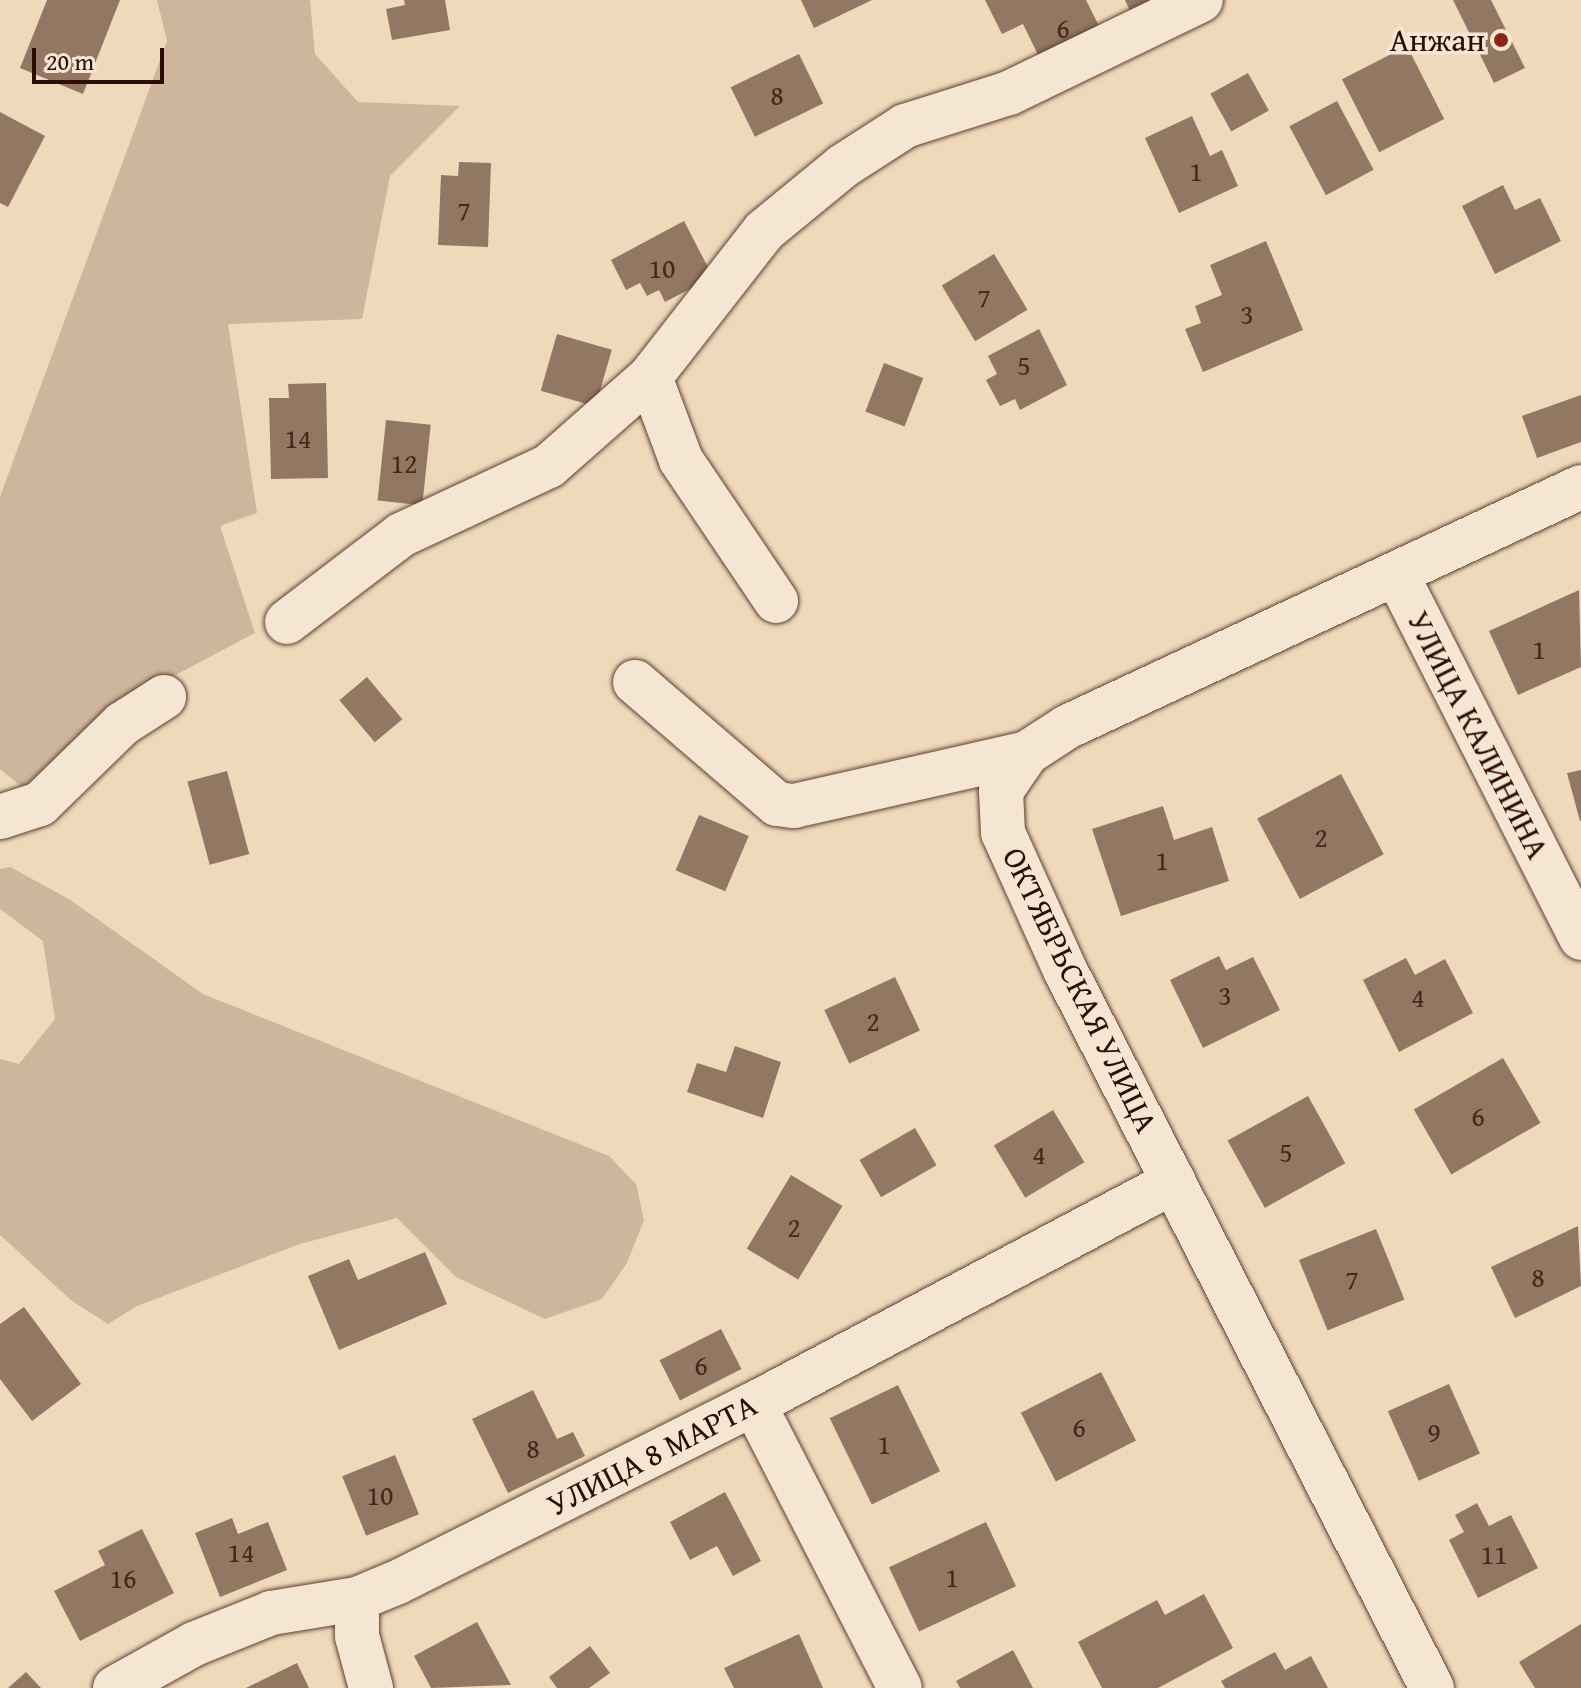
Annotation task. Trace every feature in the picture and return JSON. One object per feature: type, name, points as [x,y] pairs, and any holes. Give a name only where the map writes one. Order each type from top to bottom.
[{"type":"street","points":[[287,622],[401,535],[549,466],[650,377],[764,231],[843,166],[905,126],[1009,93],[1201,0]]},
{"type":"street","points":[[650,377],[681,460],[776,601]]},
{"type":"street","name":"ОКТЯБРЬСКАЯ УЛИЦА","points":[[1432,1688],[1065,970],[1003,833],[1001,791],[1027,753],[1067,727],[1581,487]]},
{"type":"street","name":"УЛИЦА КАЛИНИНА","points":[[1397,575],[1581,938]]},
{"type":"street","points":[[635,682],[777,804],[794,806],[1027,753]]},
{"type":"street","points":[[0,817],[40,804],[122,724],[164,697]]},
{"type":"street","name":"УЛИЦА 8 МАРТА","points":[[115,1688],[194,1644],[271,1613],[357,1599],[754,1404],[1174,1182]]},
{"type":"street","points":[[754,1404],[900,1688]]},
{"type":"street","points":[[357,1599],[357,1636],[371,1688]]},
{"type":"shaded area","points":[[157,0],[310,0],[315,54],[358,102],[460,106],[390,176],[362,319],[228,324],[257,513],[220,526],[255,633],[115,707],[28,792],[0,769],[0,497],[167,41]]},
{"type":"shaded area","points":[[10,867],[69,899],[203,994],[609,1156],[636,1184],[644,1220],[627,1263],[602,1299],[545,1319],[456,1277],[397,1218],[300,1244],[137,1306],[108,1324],[72,1301],[0,1235],[0,1059],[19,1064],[55,1019],[43,941],[0,909],[0,869]]},
{"type":"building","points":[[47,0],[120,0],[83,94],[20,68]]},
{"type":"building","points":[[404,0],[445,0],[450,30],[392,40],[386,9],[405,5]]},
{"type":"building","points":[[801,0],[872,0],[814,28]]},
{"type":"building","points":[[985,0],[1086,0],[1102,32],[1042,63],[1023,24],[1002,34]]},
{"type":"building","points":[[1125,0],[1177,0],[1134,20]]},
{"type":"building","points":[[1453,0],[1491,0],[1525,68],[1494,83]]},
{"type":"building","points":[[1407,46],[1444,119],[1379,152],[1342,79]]},
{"type":"building","points":[[799,54],[823,103],[755,137],[731,87]]},
{"type":"building","points":[[1248,73],[1269,111],[1231,131],[1210,94]]},
{"type":"building","points":[[1337,101],[1374,170],[1326,195],[1289,126]]},
{"type":"building","points":[[0,112],[45,136],[8,207],[0,203]]},
{"type":"building","points":[[1192,116],[1210,156],[1222,150],[1238,186],[1179,213],[1145,138]]},
{"type":"building","points":[[459,162],[491,163],[488,247],[438,245],[441,175],[458,176]]},
{"type":"building","points":[[1503,185],[1515,210],[1540,198],[1561,241],[1495,274],[1462,206]]},
{"type":"building","points":[[684,221],[713,277],[665,302],[659,290],[647,296],[640,283],[626,290],[611,260]]},
{"type":"building","points":[[1266,241],[1303,330],[1203,372],[1185,329],[1201,323],[1195,306],[1222,295],[1210,265]]},
{"type":"building","points":[[994,254],[1027,310],[975,341],[942,285]]},
{"type":"building","points":[[1039,329],[1067,385],[1020,410],[1015,399],[1000,406],[986,380],[997,374],[988,356]]},
{"type":"building","points":[[557,334],[612,350],[596,406],[541,391]]},
{"type":"building","points":[[884,363],[923,378],[905,427],[865,412]]},
{"type":"building","points":[[326,383],[328,478],[271,479],[269,398],[289,398],[288,384]]},
{"type":"building","points":[[1581,395],[1581,442],[1537,458],[1522,416]]},
{"type":"building","points":[[386,420],[431,425],[422,505],[378,501]]},
{"type":"building","points":[[1579,590],[1581,667],[1518,695],[1489,631]]},
{"type":"building","points":[[367,677],[402,719],[375,742],[339,700]]},
{"type":"building","points":[[1581,770],[1581,821],[1580,821],[1567,773]]},
{"type":"building","points":[[227,771],[249,854],[210,865],[187,782]]},
{"type":"building","points":[[1341,774],[1384,854],[1300,899],[1257,819]]},
{"type":"building","points":[[1163,806],[1174,840],[1212,827],[1229,881],[1121,916],[1092,829]]},
{"type":"building","points":[[699,815],[749,836],[725,891],[676,870]]},
{"type":"building","points":[[1219,956],[1226,970],[1253,957],[1280,1010],[1203,1048],[1170,980]]},
{"type":"building","points":[[1406,958],[1415,975],[1445,959],[1473,1013],[1399,1052],[1363,980]]},
{"type":"building","points":[[895,977],[920,1030],[849,1063],[824,1010]]},
{"type":"building","points":[[735,1046],[781,1062],[763,1118],[687,1092],[697,1063],[726,1072]]},
{"type":"building","points":[[1503,1058],[1540,1123],[1451,1174],[1414,1110]]},
{"type":"building","points":[[1308,1096],[1345,1163],[1265,1208],[1228,1141]]},
{"type":"building","points":[[1053,1110],[1084,1162],[1025,1198],[994,1146]]},
{"type":"building","points":[[915,1128],[936,1165],[881,1197],[860,1160]]},
{"type":"building","points":[[791,1175],[842,1206],[798,1280],[747,1249]]},
{"type":"building","points":[[1578,1226],[1581,1286],[1515,1318],[1491,1267]]},
{"type":"building","points":[[1376,1229],[1404,1299],[1328,1331],[1299,1260]]},
{"type":"building","points":[[425,1252],[447,1304],[339,1350],[308,1276],[349,1259],[358,1280]]},
{"type":"building","points":[[24,1307],[81,1384],[32,1421],[0,1379],[0,1324]]},
{"type":"building","points":[[721,1329],[741,1369],[680,1400],[660,1360]]},
{"type":"building","points":[[1101,1372],[1136,1441],[1056,1481],[1021,1413]]},
{"type":"building","points":[[1449,1384],[1480,1453],[1419,1481],[1388,1411]]},
{"type":"building","points":[[898,1385],[940,1471],[872,1505],[830,1418]]},
{"type":"building","points":[[533,1390],[557,1439],[573,1432],[585,1456],[508,1493],[472,1419]]},
{"type":"building","points":[[395,1455],[419,1514],[366,1536],[342,1476]]},
{"type":"building","points":[[725,1492],[761,1561],[733,1576],[717,1546],[690,1560],[670,1522]]},
{"type":"building","points":[[1477,1503],[1489,1526],[1511,1515],[1538,1568],[1478,1598],[1449,1540],[1464,1532],[1455,1515]]},
{"type":"building","points":[[232,1518],[238,1534],[268,1522],[287,1570],[220,1597],[195,1533]]},
{"type":"building","points":[[986,1522],[1016,1586],[919,1632],[889,1567]]},
{"type":"building","points":[[142,1529],[174,1593],[80,1641],[54,1591],[105,1565],[98,1551]]},
{"type":"building","points":[[1204,1594],[1233,1648],[1158,1688],[1102,1688],[1078,1642],[1157,1600],[1165,1615]]},
{"type":"building","points":[[477,1622],[511,1685],[431,1688],[414,1656]]},
{"type":"building","points":[[1581,1624],[1581,1688],[1535,1688],[1519,1662]]},
{"type":"building","points":[[799,1634],[823,1688],[734,1688],[724,1668]]},
{"type":"building","points":[[590,1646],[610,1673],[589,1688],[557,1688],[549,1677]]},
{"type":"building","points":[[1013,1650],[1033,1688],[960,1688],[956,1681]]},
{"type":"building","points":[[1275,1652],[1285,1670],[1311,1656],[1328,1688],[1225,1688],[1221,1681]]},
{"type":"building","points":[[297,1663],[309,1688],[246,1688]]},
{"type":"building","points":[[26,1672],[41,1688],[8,1688]]},
{"type":"place","name":"Анжан","points":[[1501,40]]}]
